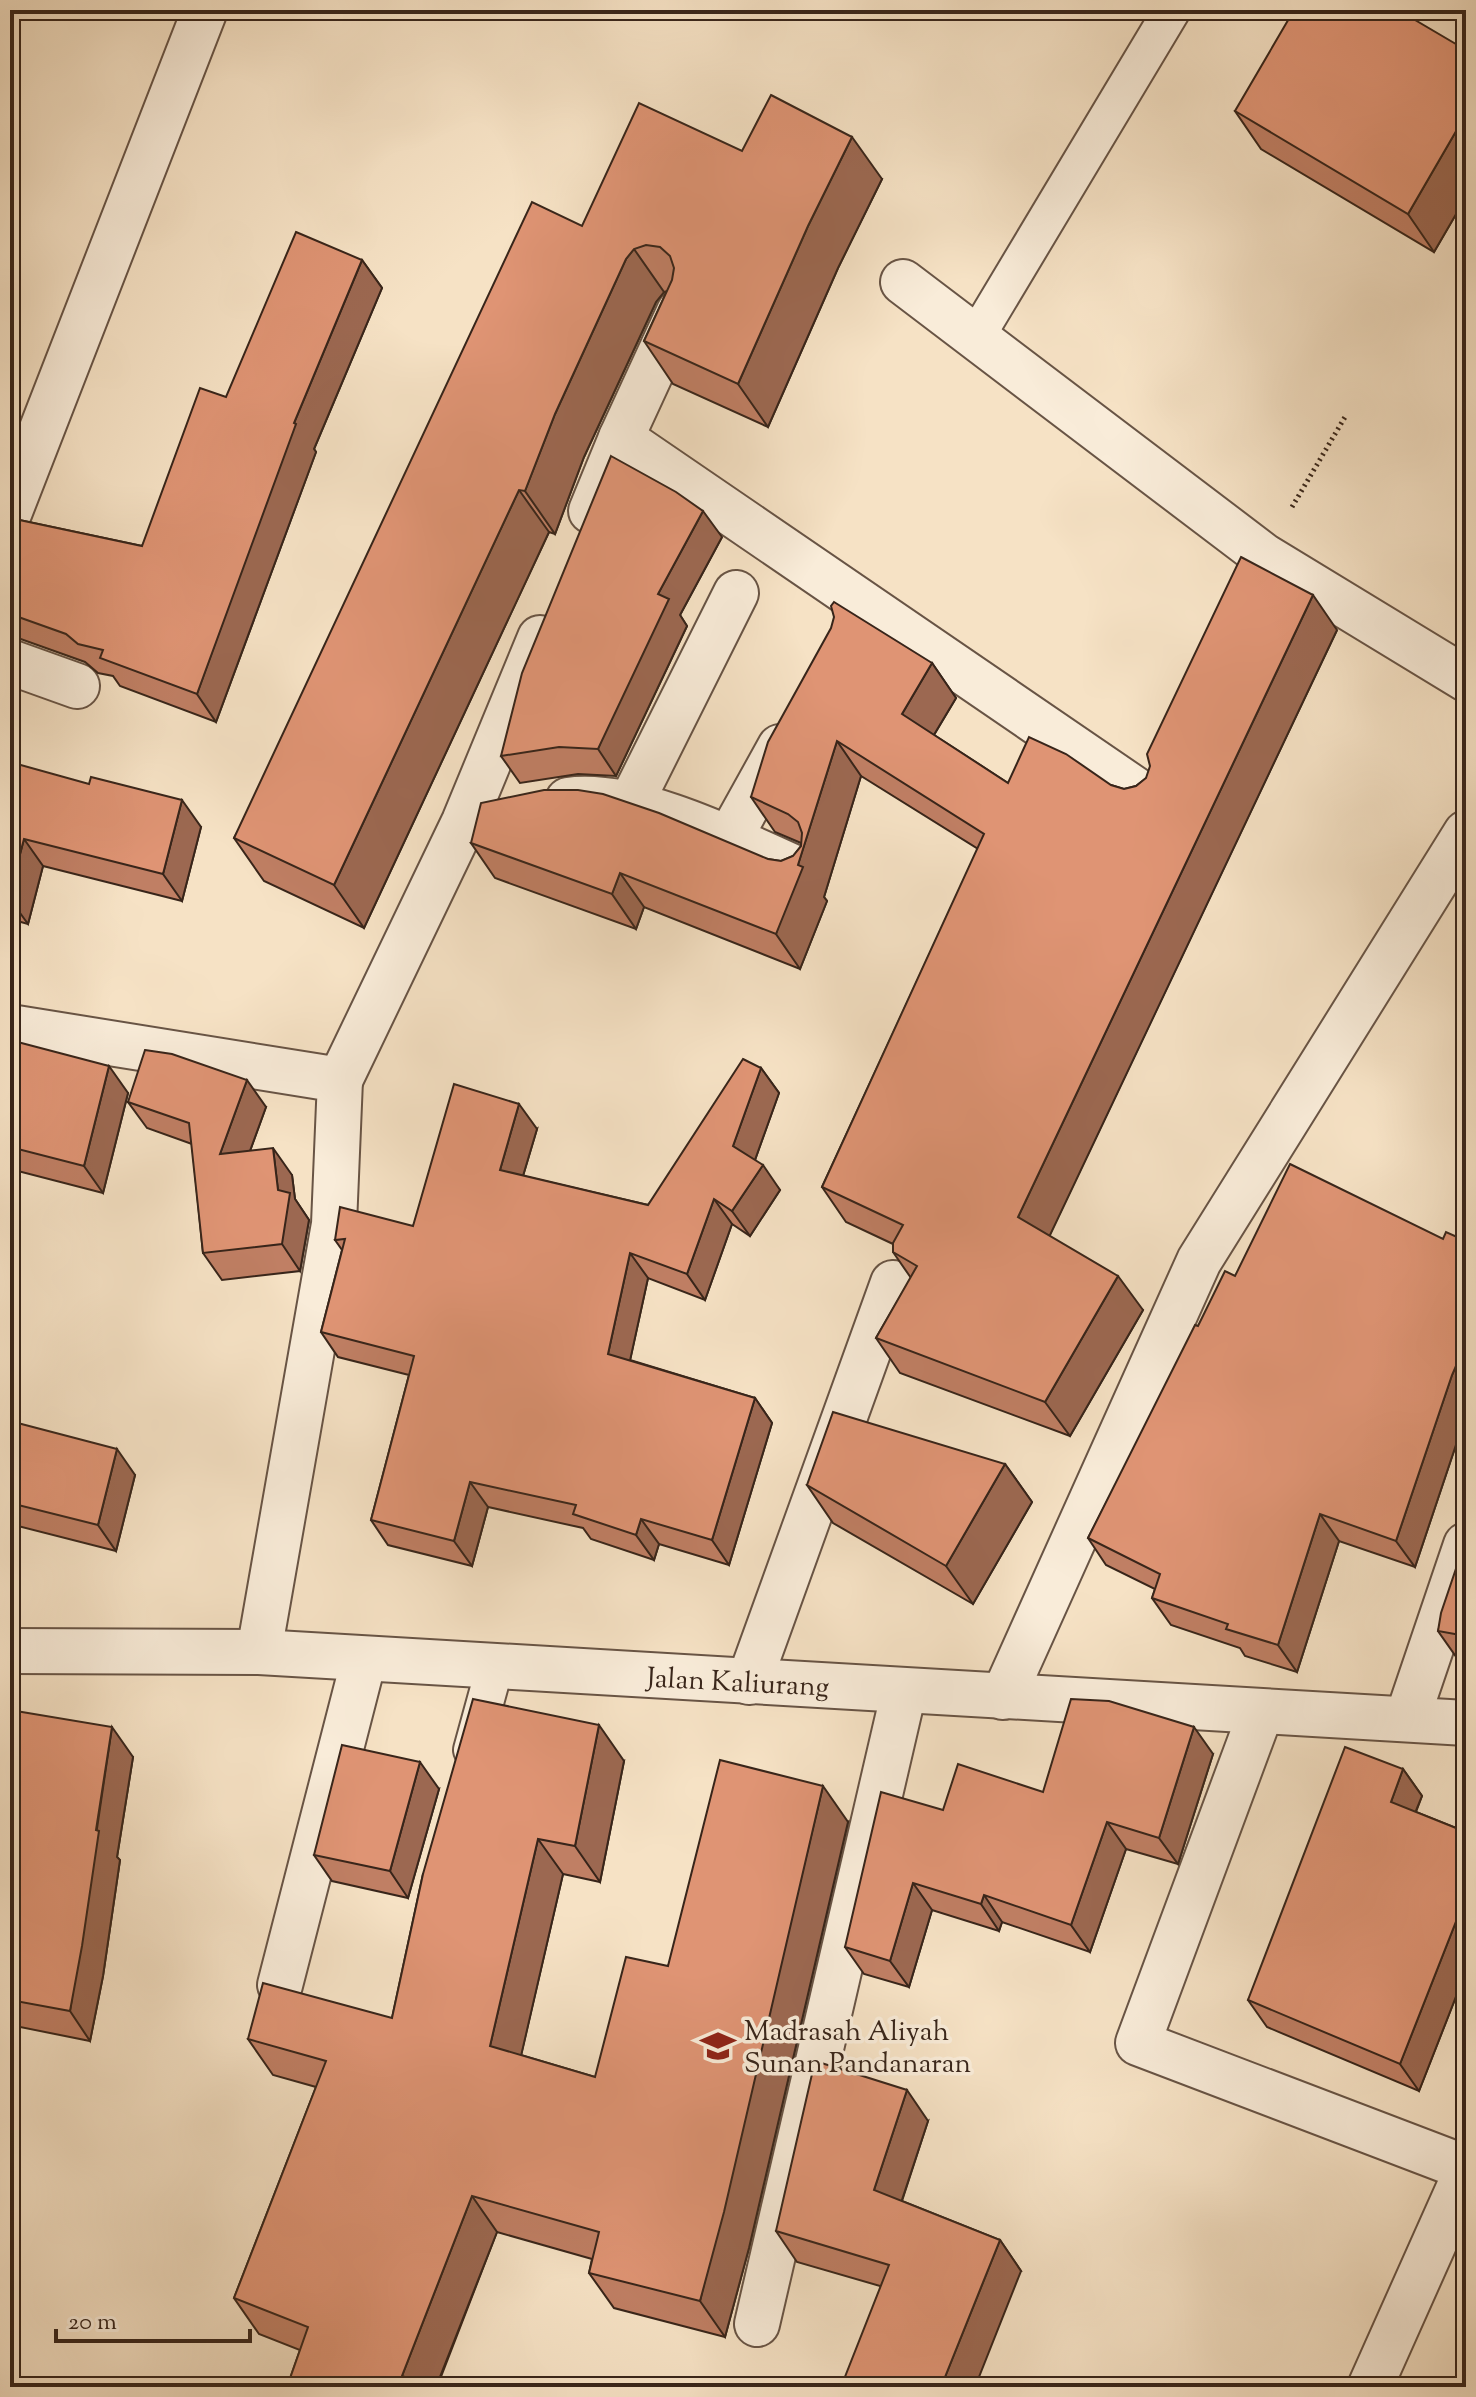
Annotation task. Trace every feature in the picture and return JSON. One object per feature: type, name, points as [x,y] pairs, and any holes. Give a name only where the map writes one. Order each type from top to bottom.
[{"type":"street","points":[[10,511],[205,10]]},
{"type":"street","points":[[903,282],[1264,556],[1466,679]]},
{"type":"street","points":[[579,541],[621,438],[679,312]]},
{"type":"street","points":[[621,438],[1149,799]]},
{"type":"street","points":[[631,803],[736,593]]},
{"type":"street","points":[[259,1652],[334,1224],[340,1080],[464,822],[555,601]]},
{"type":"street","points":[[10,662],[77,686]]},
{"type":"street","points":[[729,839],[796,718]]},
{"type":"street","points":[[464,822],[582,798],[631,803],[729,839],[802,871]]},
{"type":"street","points":[[1003,1697],[1199,1261],[1466,833]]},
{"type":"street","points":[[10,1027],[340,1080]]},
{"type":"street","points":[[749,1682],[893,1283]]},
{"type":"street","points":[[1407,1719],[1466,1545]]},
{"type":"street","name":"Jalan Kaliurang","points":[[10,1651],[259,1652],[1466,1723]]},
{"type":"street","points":[[280,1985],[364,1659]]},
{"type":"street","points":[[757,2324],[904,1691]]},
{"type":"street","points":[[1261,1712],[1138,2043],[1466,2170],[1370,2387]]},
{"type":"lane","points":[[976,337],[1172,10]]},
{"type":"lane","points":[[462,1785],[495,1666]]},
{"type":"path","points":[[1264,556],[1345,417]]},
{"type":"building","points":[[1294,10],[1398,10],[1466,50],[1466,114],[1408,214],[1235,111]]},
{"type":"building","points":[[771,95],[852,137],[808,226],[738,384],[644,341],[672,280],[674,268],[670,256],[660,247],[646,245],[634,249],[626,259],[555,414],[525,491],[519,490],[334,885],[234,838],[532,202],[582,226],[639,103],[742,151]]},
{"type":"building","points":[[296,232],[362,260],[294,423],[197,694],[100,658],[103,650],[78,644],[66,634],[10,614],[10,518],[142,546],[200,388],[226,397]]},
{"type":"building","points":[[611,456],[676,492],[703,511],[658,594],[669,599],[598,749],[559,747],[501,756],[522,673]]},
{"type":"building","points":[[1241,557],[1313,595],[1018,1217],[1118,1276],[1045,1402],[876,1338],[917,1266],[893,1252],[893,1243],[903,1225],[822,1187],[984,834],[837,741],[798,865],[803,867],[776,934],[620,873],[612,894],[471,843],[481,803],[544,790],[578,790],[603,794],[659,813],[768,859],[781,861],[793,856],[801,846],[802,833],[798,822],[751,797],[768,742],[831,628],[834,617],[831,606],[834,602],[932,663],[902,714],[1008,783],[1029,737],[1066,754],[1111,785],[1124,789],[1136,786],[1146,778],[1150,766],[1147,754]]},
{"type":"building","points":[[10,762],[89,784],[91,777],[182,800],[163,874],[24,839],[10,892]]},
{"type":"building","points":[[10,1040],[109,1066],[84,1166],[10,1147]]},
{"type":"building","points":[[145,1050],[172,1054],[247,1080],[220,1154],[273,1148],[278,1190],[290,1193],[282,1244],[203,1253],[189,1123],[128,1102]]},
{"type":"building","points":[[743,1059],[761,1068],[733,1146],[763,1165],[732,1211],[714,1199],[687,1274],[630,1253],[608,1354],[755,1398],[712,1540],[641,1519],[636,1535],[573,1514],[576,1505],[470,1482],[454,1541],[371,1520],[414,1356],[321,1332],[345,1239],[335,1240],[340,1207],[413,1226],[454,1084],[519,1104],[500,1170],[648,1205]]},
{"type":"building","points":[[1290,1164],[1443,1239],[1446,1232],[1466,1241],[1466,1343],[1452,1375],[1396,1541],[1320,1514],[1278,1645],[1226,1629],[1228,1624],[1152,1598],[1160,1574],[1088,1538],[1195,1325],[1198,1326],[1225,1271],[1235,1276]]},
{"type":"building","points":[[833,1412],[1005,1464],[946,1566],[807,1485]]},
{"type":"building","points":[[10,1421],[117,1449],[98,1525],[10,1503]]},
{"type":"building","points":[[1466,1542],[1466,1636],[1438,1631]]},
{"type":"building","points":[[473,1699],[599,1725],[575,1846],[538,1839],[490,2046],[595,2077],[626,1957],[668,1966],[720,1760],[823,1786],[724,2212],[700,2301],[589,2273],[599,2232],[472,2196],[402,2376],[432,2387],[287,2387],[308,2327],[234,2298],[326,2061],[248,2039],[263,1983],[392,2018],[423,1874]]},
{"type":"building","points":[[1071,1699],[1109,1701],[1194,1727],[1159,1838],[1107,1822],[1071,1925],[984,1895],[981,1904],[913,1883],[890,1961],[845,1947],[881,1792],[943,1810],[958,1764],[1043,1792]]},
{"type":"building","points":[[10,1710],[112,1727],[70,2011],[10,2000]]},
{"type":"building","points":[[342,1745],[420,1762],[390,1871],[314,1855]]},
{"type":"building","points":[[1345,1747],[1403,1769],[1391,1802],[1466,1832],[1466,1896],[1400,2064],[1248,2000]]},
{"type":"building","points":[[815,2061],[907,2090],[874,2190],[1000,2240],[941,2387],[841,2387],[889,2265],[776,2231]]},
{"type":"building","points":[[662,2378],[689,2387],[659,2387]]},
{"type":"place","name":"Madrasah Aliyah Sunan Pandanaran","points":[[718,2046]]}]
